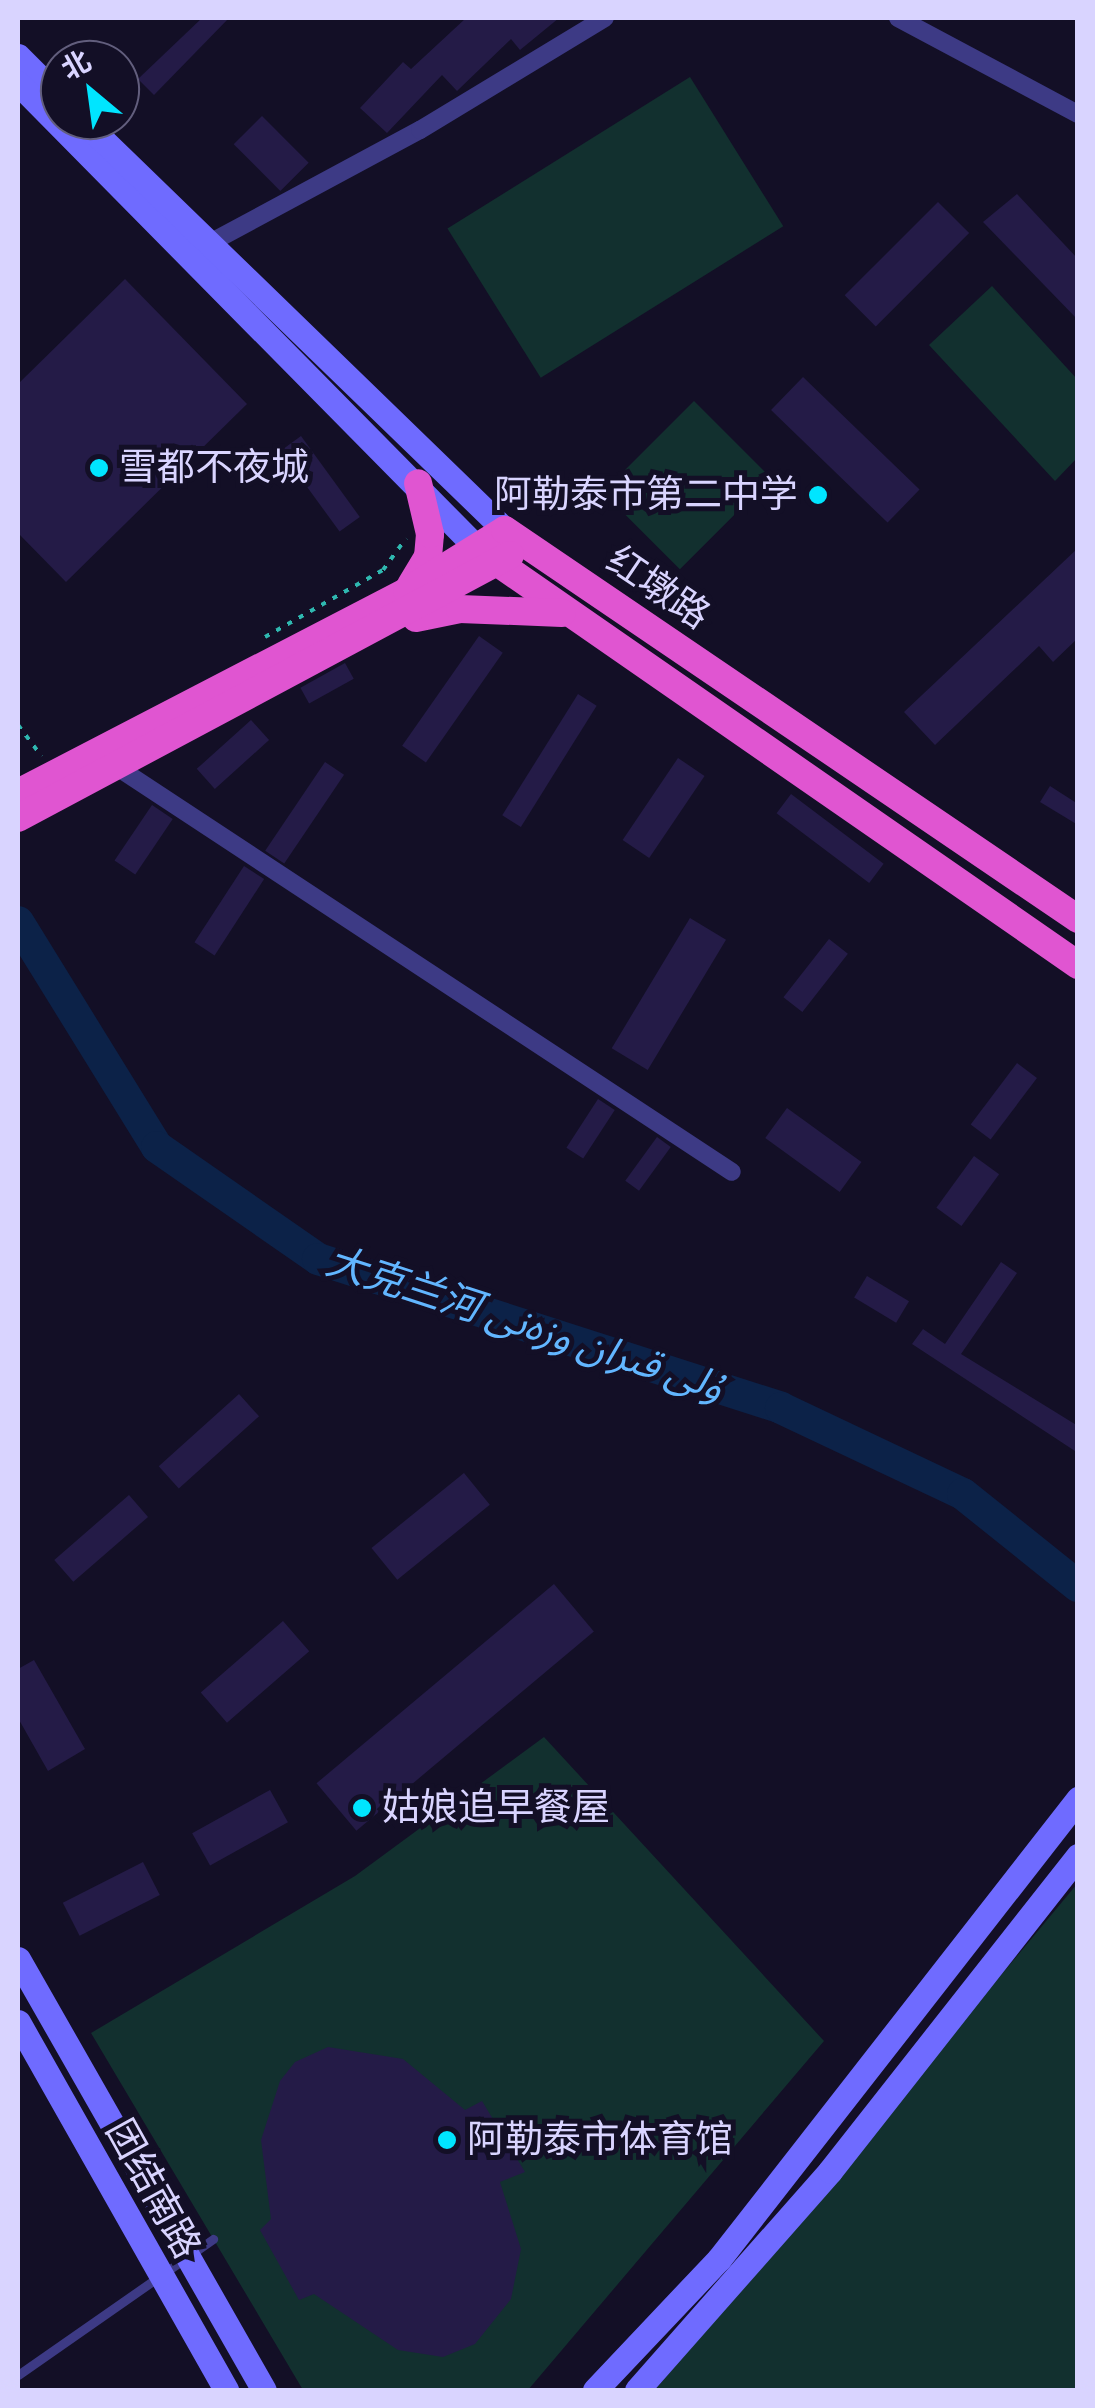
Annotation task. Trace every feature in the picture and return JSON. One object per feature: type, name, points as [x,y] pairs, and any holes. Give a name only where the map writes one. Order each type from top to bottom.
[{"type":"highway","points":[[407,590],[428,557],[418,483]]},
{"type":"highway","points":[[21,808],[117,766],[395,622],[516,537]]},
{"type":"highway","name":"红墩路","points":[[516,537],[1078,919]]},
{"type":"highway","points":[[21,808],[407,590],[488,556]]},
{"type":"highway","name":"红墩路","points":[[488,556],[562,613],[1078,965]]},
{"type":"highway","points":[[395,622],[460,609],[562,613]]},
{"type":"main road","points":[[18,56],[40,78]]},
{"type":"main road","points":[[18,82],[488,556]]},
{"type":"main road","points":[[102,140],[516,537]]},
{"type":"main road","points":[[595,2390],[718,2259],[1078,1799]]},
{"type":"main road","points":[[638,2390],[830,2171],[1071,1864]]},
{"type":"main road","points":[[18,1960],[264,2390]]},
{"type":"main road","name":"团结南路","points":[[18,2022],[226,2390]]},
{"type":"street","points":[[208,244],[420,130],[605,18]]},
{"type":"street","points":[[898,18],[1078,114]]},
{"type":"street","points":[[117,766],[732,1172]]},
{"type":"lane","points":[[18,2375],[156,2272],[213,2239]]},
{"type":"path","points":[[249,646],[382,570],[410,532]]},
{"type":"path","points":[[18,725],[42,757],[59,748]]},
{"type":"green space","points":[[690,77],[783,226],[541,378],[447,229]]},
{"type":"green space","points":[[992,286],[1077,379],[1077,458],[1055,481],[929,345]]},
{"type":"green space","points":[[694,401],[771,478],[680,569],[603,492]]},
{"type":"green space","name":"阿勒泰市体育馆","points":[[544,1737],[824,2041],[528,2390],[303,2390],[91,2033],[355,1876]]},
{"type":"green space","points":[[1077,1884],[1077,2390],[655,2390]]},
{"type":"building","points":[[202,18],[229,18],[154,95],[140,77]]},
{"type":"building","points":[[466,18],[559,18],[520,50],[511,39],[457,91],[442,75],[387,133],[360,108],[403,62],[411,69]]},
{"type":"building","points":[[262,116],[309,163],[280,191],[234,144]]},
{"type":"building","points":[[1017,194],[1078,259],[1078,320],[983,222]]},
{"type":"building","points":[[938,202],[969,233],[876,326],[845,295]]},
{"type":"building","name":"雪都不夜城","points":[[125,279],[247,404],[66,582],[18,533],[18,384]]},
{"type":"building","points":[[803,377],[920,490],[888,523],[771,410]]},
{"type":"building","points":[[301,436],[360,517],[340,532],[281,451]]},
{"type":"building","points":[[1078,548],[1078,638],[1053,662],[1039,646],[935,745],[904,712]]},
{"type":"building","points":[[479,636],[503,653],[426,762],[402,746]]},
{"type":"building","points":[[345,663],[354,679],[309,703],[300,688]]},
{"type":"building","points":[[578,694],[597,706],[521,827],[502,815]]},
{"type":"building","points":[[251,720],[269,740],[215,789],[197,769]]},
{"type":"building","points":[[678,758],[705,776],[649,858],[623,840]]},
{"type":"building","points":[[325,762],[344,775],[284,864],[265,851]]},
{"type":"building","points":[[1050,786],[1078,804],[1078,825],[1040,802]]},
{"type":"building","points":[[791,794],[884,864],[869,883],[777,813]]},
{"type":"building","points":[[152,805],[173,819],[135,875],[115,861]]},
{"type":"building","points":[[244,866],[264,879],[215,955],[194,942]]},
{"type":"building","points":[[690,918],[726,940],[648,1070],[612,1048]]},
{"type":"building","points":[[829,939],[848,954],[802,1012],[783,997]]},
{"type":"building","points":[[1017,1063],[1037,1078],[991,1140],[971,1124]]},
{"type":"building","points":[[598,1099],[615,1110],[583,1159],[566,1148]]},
{"type":"building","points":[[787,1108],[861,1162],[840,1192],[765,1138]]},
{"type":"building","points":[[657,1137],[671,1147],[639,1191],[625,1181]]},
{"type":"building","points":[[974,1156],[999,1174],[961,1226],[936,1208]]},
{"type":"building","points":[[1001,1262],[1017,1273],[961,1354],[1078,1426],[1078,1453],[912,1344],[923,1329],[945,1344]]},
{"type":"building","points":[[867,1276],[909,1301],[896,1323],[854,1297]]},
{"type":"building","points":[[239,1394],[259,1416],[179,1489],[159,1466]]},
{"type":"building","points":[[464,1473],[490,1505],[397,1580],[372,1548]]},
{"type":"building","points":[[129,1495],[148,1517],[73,1582],[54,1560]]},
{"type":"building","points":[[554,1584],[594,1631],[356,1831],[317,1783]]},
{"type":"building","points":[[283,1621],[309,1651],[227,1723],[201,1693]]},
{"type":"building","points":[[34,1660],[85,1749],[48,1771],[18,1718],[18,1669]]},
{"type":"building","points":[[270,1790],[288,1822],[210,1866],[192,1833]]},
{"type":"building","points":[[143,1862],[160,1895],[80,1936],[63,1903]]},
{"type":"building","name":"阿勒泰市体育馆","points":[[328,2047],[403,2059],[465,2110],[482,2101],[525,2172],[500,2182],[521,2249],[511,2299],[475,2344],[443,2357],[398,2350],[314,2294],[299,2300],[260,2230],[271,2219],[261,2140],[280,2081],[295,2062]]},
{"type":"waterway","name":"大克兰河 ۇلى قىران وزەنى","points":[[18,922],[157,1147],[318,1259],[781,1408],[963,1494],[1078,1586]]},
{"type":"place","name":"雪都不夜城","points":[[99,468]]},
{"type":"place","name":"阿勒泰市第二中学","points":[[818,495]]},
{"type":"place","name":"姑娘追早餐屋","points":[[362,1808]]},
{"type":"place","name":"阿勒泰市体育馆","points":[[447,2140]]}]
